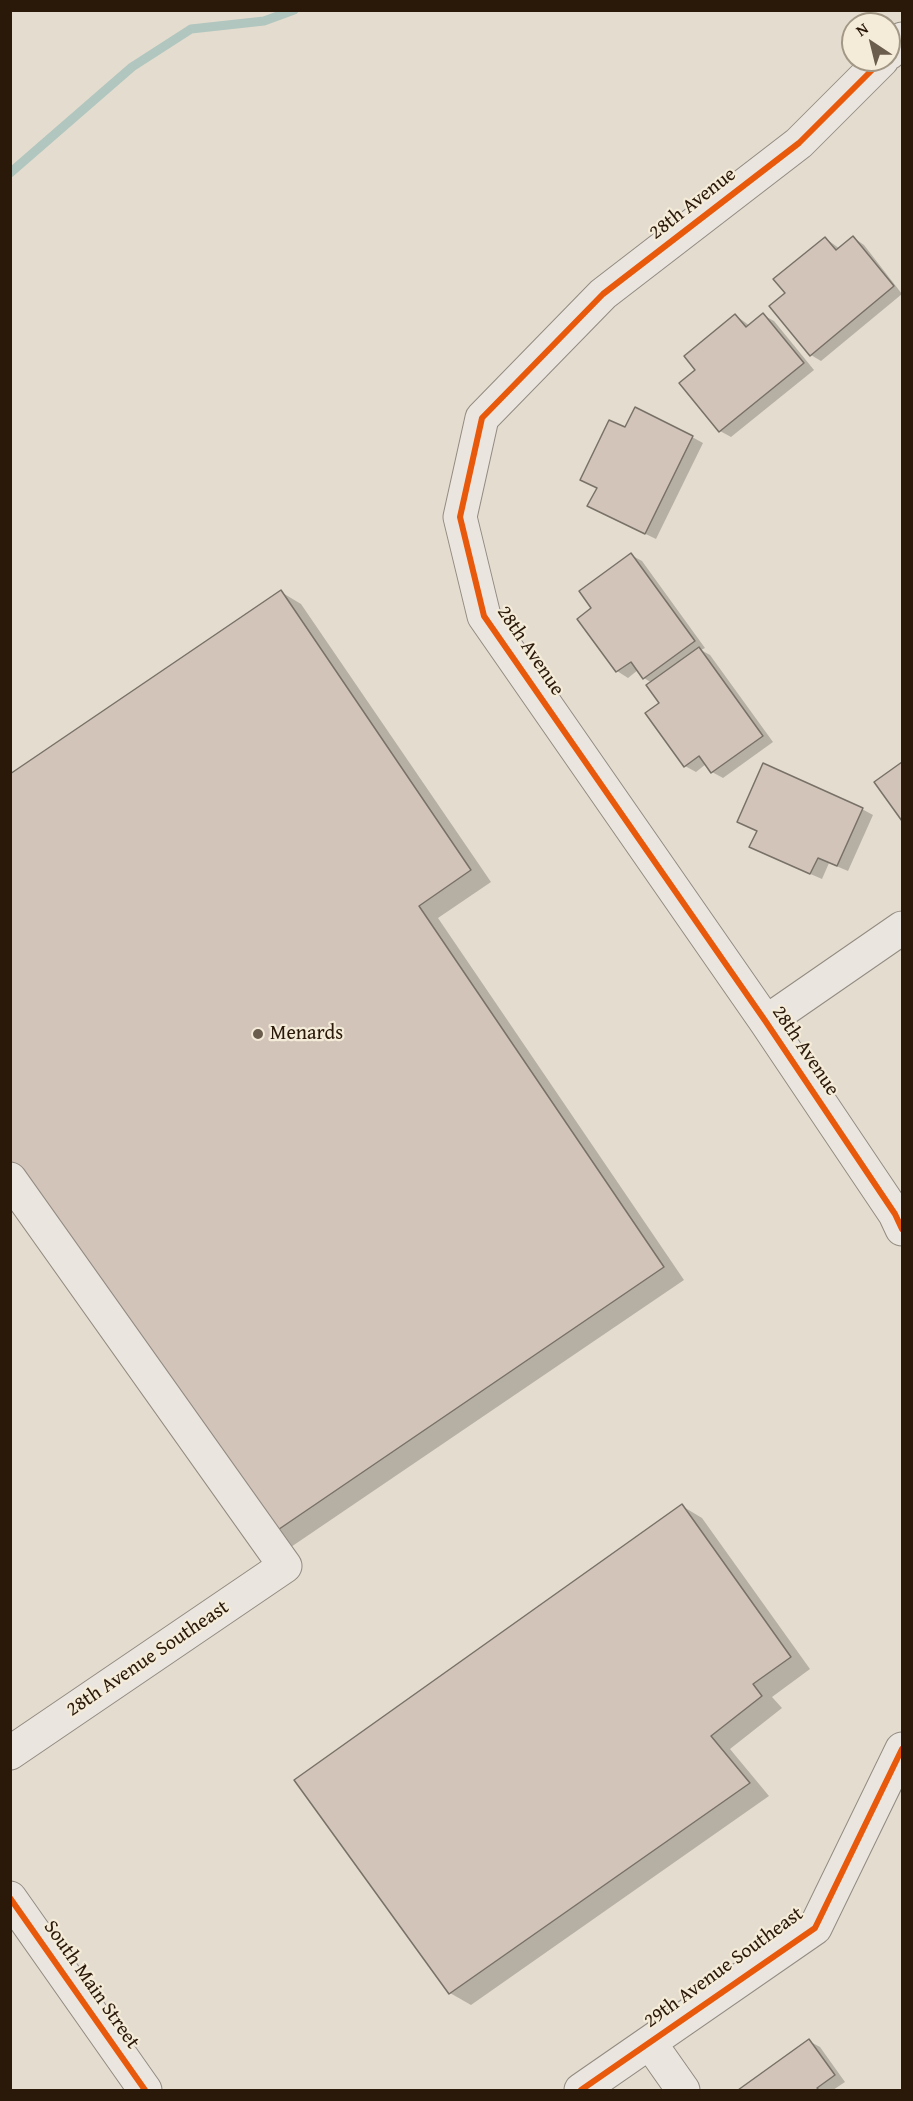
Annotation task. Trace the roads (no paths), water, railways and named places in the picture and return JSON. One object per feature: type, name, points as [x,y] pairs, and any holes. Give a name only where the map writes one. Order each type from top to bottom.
[{"type":"street","name":"28th Avenue","points":[[870,72],[799,143],[603,294],[482,418],[460,517],[484,616],[766,1022],[896,1214],[903,1229]]},
{"type":"street","points":[[766,1022],[903,928]]},
{"type":"street","name":"28th Avenue Southeast","points":[[10,1179],[285,1566],[10,1753]]},
{"type":"street","name":"29th Avenue Southeast","points":[[581,2091],[815,1928],[903,1749]]},
{"type":"street","name":"South Main Street","points":[[10,1898],[145,2091]]},
{"type":"street","points":[[650,2043],[683,2091]]},
{"type":"waterway","points":[[10,173],[132,67],[191,29],[264,21],[294,10]]},
{"type":"place","name":"Menards","points":[[258,1034]]}]
